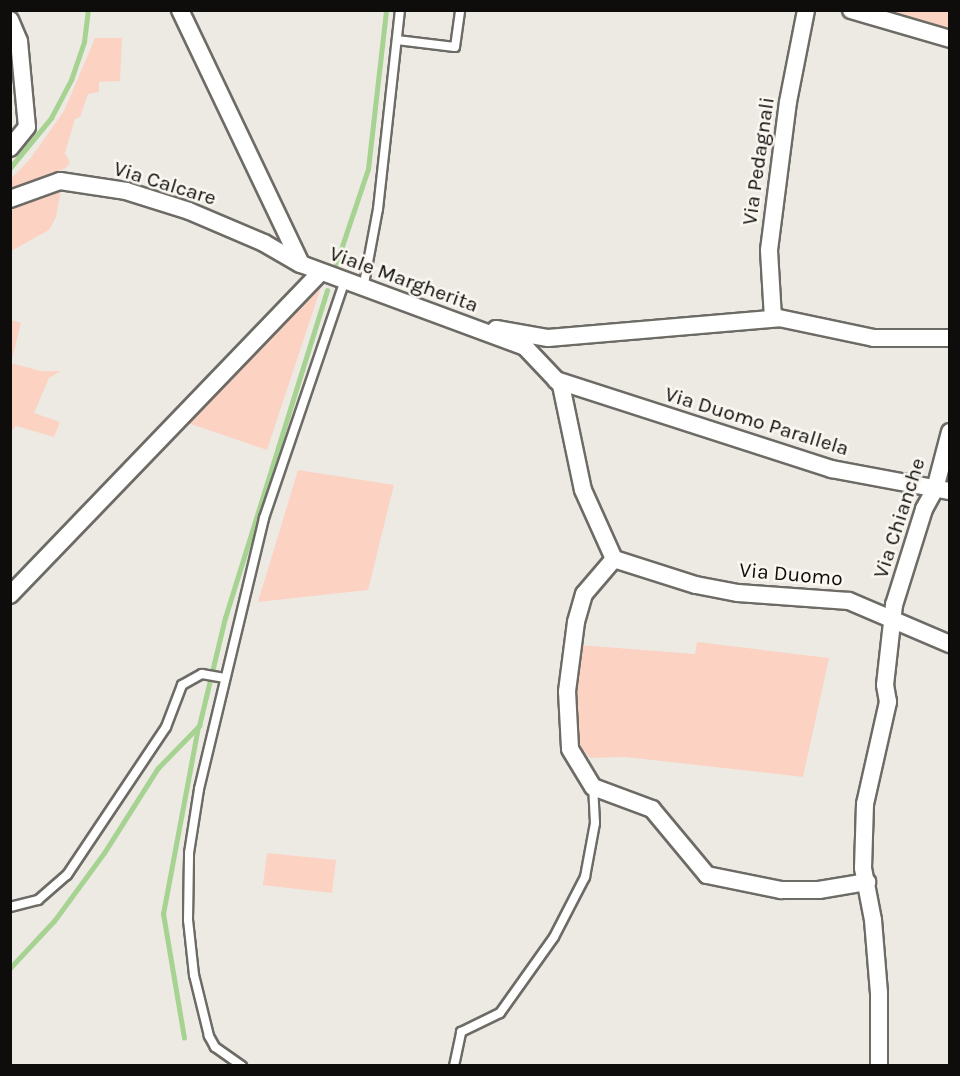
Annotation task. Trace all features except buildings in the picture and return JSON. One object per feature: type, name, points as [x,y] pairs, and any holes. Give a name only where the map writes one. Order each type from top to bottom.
[{"type":"street","name":"Viale Margherita","points":[[180,10],[301,264],[319,274],[525,347],[561,385],[584,490],[618,562]]},
{"type":"street","name":"Via Pedagnali","points":[[773,318],[768,250],[788,102],[806,10]]},
{"type":"street","points":[[851,10],[950,39]]},
{"type":"street","points":[[10,20],[19,41],[27,127],[10,148]]},
{"type":"street","name":"Via Calcare","points":[[10,200],[60,181],[126,191],[189,211],[264,243],[301,264]]},
{"type":"street","points":[[10,595],[319,274]]},
{"type":"street","points":[[462,323],[548,338],[773,318],[874,338],[950,338]]},
{"type":"street","name":"Via Duomo Parallela","points":[[556,380],[832,469],[942,490]]},
{"type":"street","name":"Via Chianche","points":[[879,1065],[879,993],[867,882],[863,868],[865,804],[888,702],[885,685],[892,618],[914,538],[942,490],[950,432]]},
{"type":"street","points":[[618,562],[584,594],[576,622],[567,691],[570,749],[593,787],[652,809],[707,875],[781,890],[819,890],[867,882]]},
{"type":"street","name":"Via Duomo","points":[[618,562],[738,593],[849,601],[950,644]]},
{"type":"lane","points":[[363,290],[378,209],[400,10]]},
{"type":"lane","points":[[397,40],[455,47],[459,10]]},
{"type":"lane","points":[[242,1065],[215,1047],[209,1036],[194,975],[188,920],[194,821],[222,677],[264,518],[344,283]]},
{"type":"lane","points":[[10,907],[38,900],[67,875],[166,727],[182,685],[202,674],[222,677]]},
{"type":"lane","points":[[454,1065],[461,1032],[500,1012],[554,937],[570,906],[593,849],[593,787]]},
{"type":"shaded area","points":[[878,11],[949,11],[949,25],[948,29]]},
{"type":"shaded area","points":[[95,38],[122,38],[120,81],[99,82],[99,92],[88,94],[80,117],[75,119],[65,153],[70,162],[66,168],[11,189],[11,179],[30,159],[64,111]]},
{"type":"shaded area","points":[[61,190],[56,217],[49,230],[11,251],[10,209]]},
{"type":"shaded area","points":[[321,287],[267,450],[185,422],[313,288]]},
{"type":"shaded area","points":[[11,320],[21,323],[11,363]]},
{"type":"shaded area","points":[[11,363],[41,371],[61,371],[49,378],[34,413],[60,422],[54,437],[16,426],[11,431]]},
{"type":"shaded area","points":[[298,470],[394,485],[368,590],[258,602]]},
{"type":"shaded area","points":[[697,642],[829,658],[803,777],[626,757],[590,758],[583,750],[574,730],[571,710],[579,645],[695,654]]},
{"type":"shaded area","points":[[267,853],[336,860],[332,893],[263,885]]},
{"type":"waterway","points":[[10,168],[51,118],[71,80],[84,42],[88,10]]},
{"type":"waterway","points":[[335,267],[368,169],[386,10]]},
{"type":"waterway","points":[[10,968],[54,921],[104,853],[158,768],[199,726],[225,618],[327,290]]},
{"type":"waterway","points":[[184,1038],[163,914],[198,727]]}]
